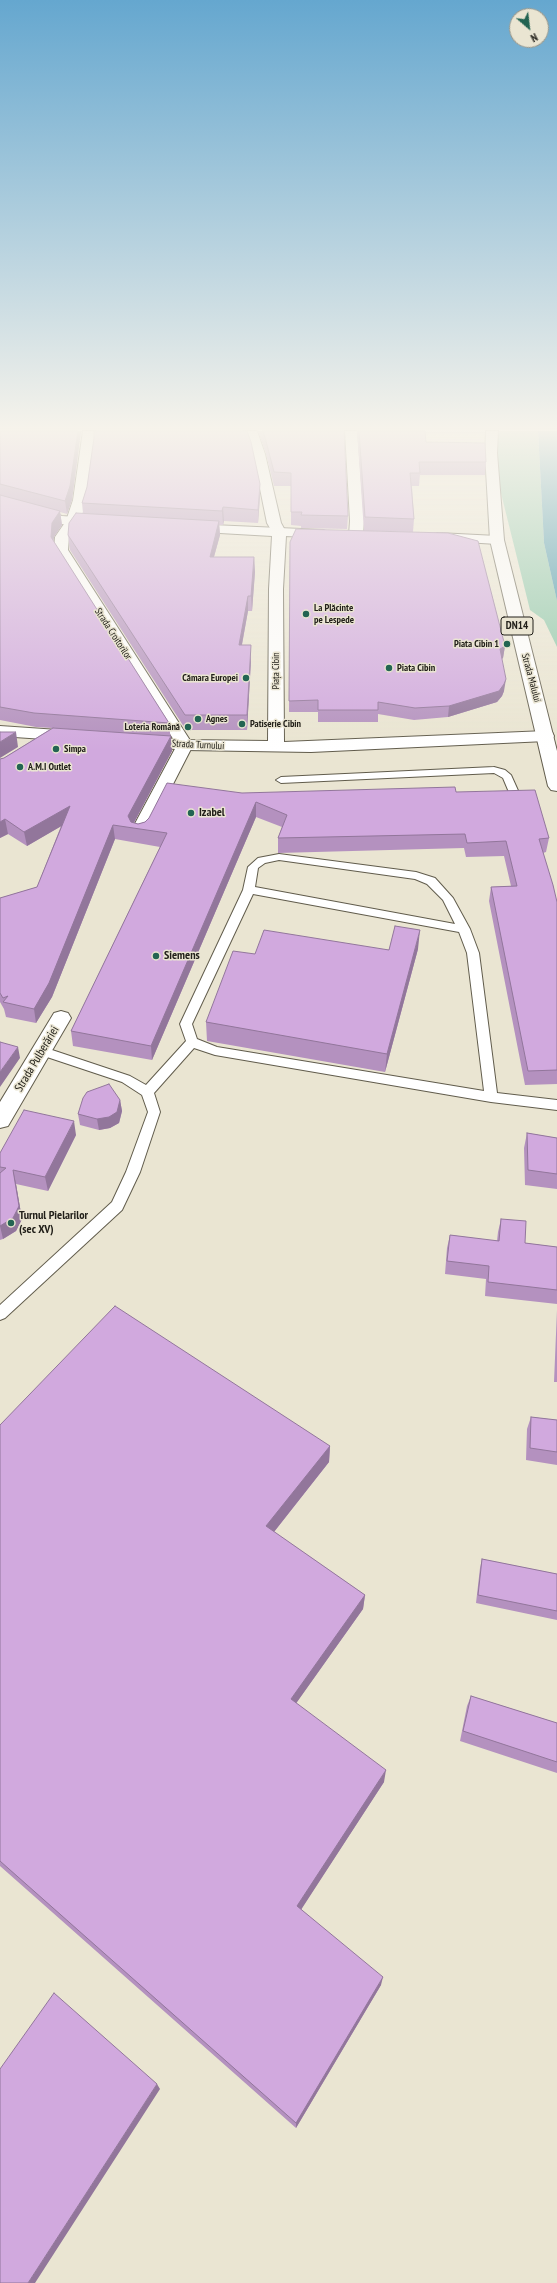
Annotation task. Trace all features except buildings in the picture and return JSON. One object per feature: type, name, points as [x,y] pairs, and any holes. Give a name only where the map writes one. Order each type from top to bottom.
[{"type":"street","name":"Strada Croitorilor","points":[[62,538],[61,550],[64,557],[185,745]]},
{"type":"street","name":"Piața Cibin","points":[[276,747],[276,589],[279,538]]},
{"type":"street","points":[[440,538],[497,540]]},
{"type":"street","name":"Strada Malului","points":[[497,540],[511,605],[540,713],[551,736]]},
{"type":"street","points":[[0,731],[91,737]]},
{"type":"street","points":[[30,748],[52,734]]},
{"type":"street","points":[[276,747],[551,736]]},
{"type":"street","name":"DN14","points":[[551,736],[557,786]]},
{"type":"street","name":"Strada Turnului","points":[[130,740],[185,745],[276,747]]},
{"type":"street","points":[[140,831],[185,745]]},
{"type":"street","name":"Strada Pulberăriei","points":[[0,1120],[61,1018]]},
{"type":"lane","points":[[281,780],[494,770],[501,772],[507,777],[515,795]]},
{"type":"lane","points":[[192,1042],[186,1024],[249,890],[253,867],[262,860],[279,857],[416,876],[431,881],[447,898],[464,929],[473,953],[491,1097]]},
{"type":"lane","points":[[249,890],[464,929]]},
{"type":"lane","points":[[147,1092],[192,1042]]},
{"type":"lane","points":[[192,1042],[215,1051],[491,1097],[557,1105]]},
{"type":"lane","points":[[0,1314],[117,1206],[134,1172],[154,1112],[147,1092],[126,1079],[42,1051]]},
{"type":"green space","points":[[512,538],[544,538],[557,601],[557,647],[544,620],[530,610]]},
{"type":"water","points":[[544,538],[557,538],[557,601]]},
{"type":"place","name":"La Plăcinte pe Lespede","points":[[306,614]]},
{"type":"place","name":"Piata Cibin 1","points":[[507,644]]},
{"type":"place","name":"Piata Cibin","points":[[389,668]]},
{"type":"place","name":"Cămara Europei","points":[[246,678]]},
{"type":"place","name":"Agnes","points":[[198,719]]},
{"type":"place","name":"Patiserie Cibin","points":[[242,724]]},
{"type":"place","name":"Loteria Română","points":[[188,727]]},
{"type":"place","name":"Simpa","points":[[56,749]]},
{"type":"place","name":"A.M.I Outlet","points":[[20,767]]},
{"type":"place","name":"Izabel","points":[[191,813]]},
{"type":"place","name":"Siemens","points":[[156,956]]},
{"type":"place","name":"Turnul Pielarilor (sec XV)","points":[[11,1223]]}]
